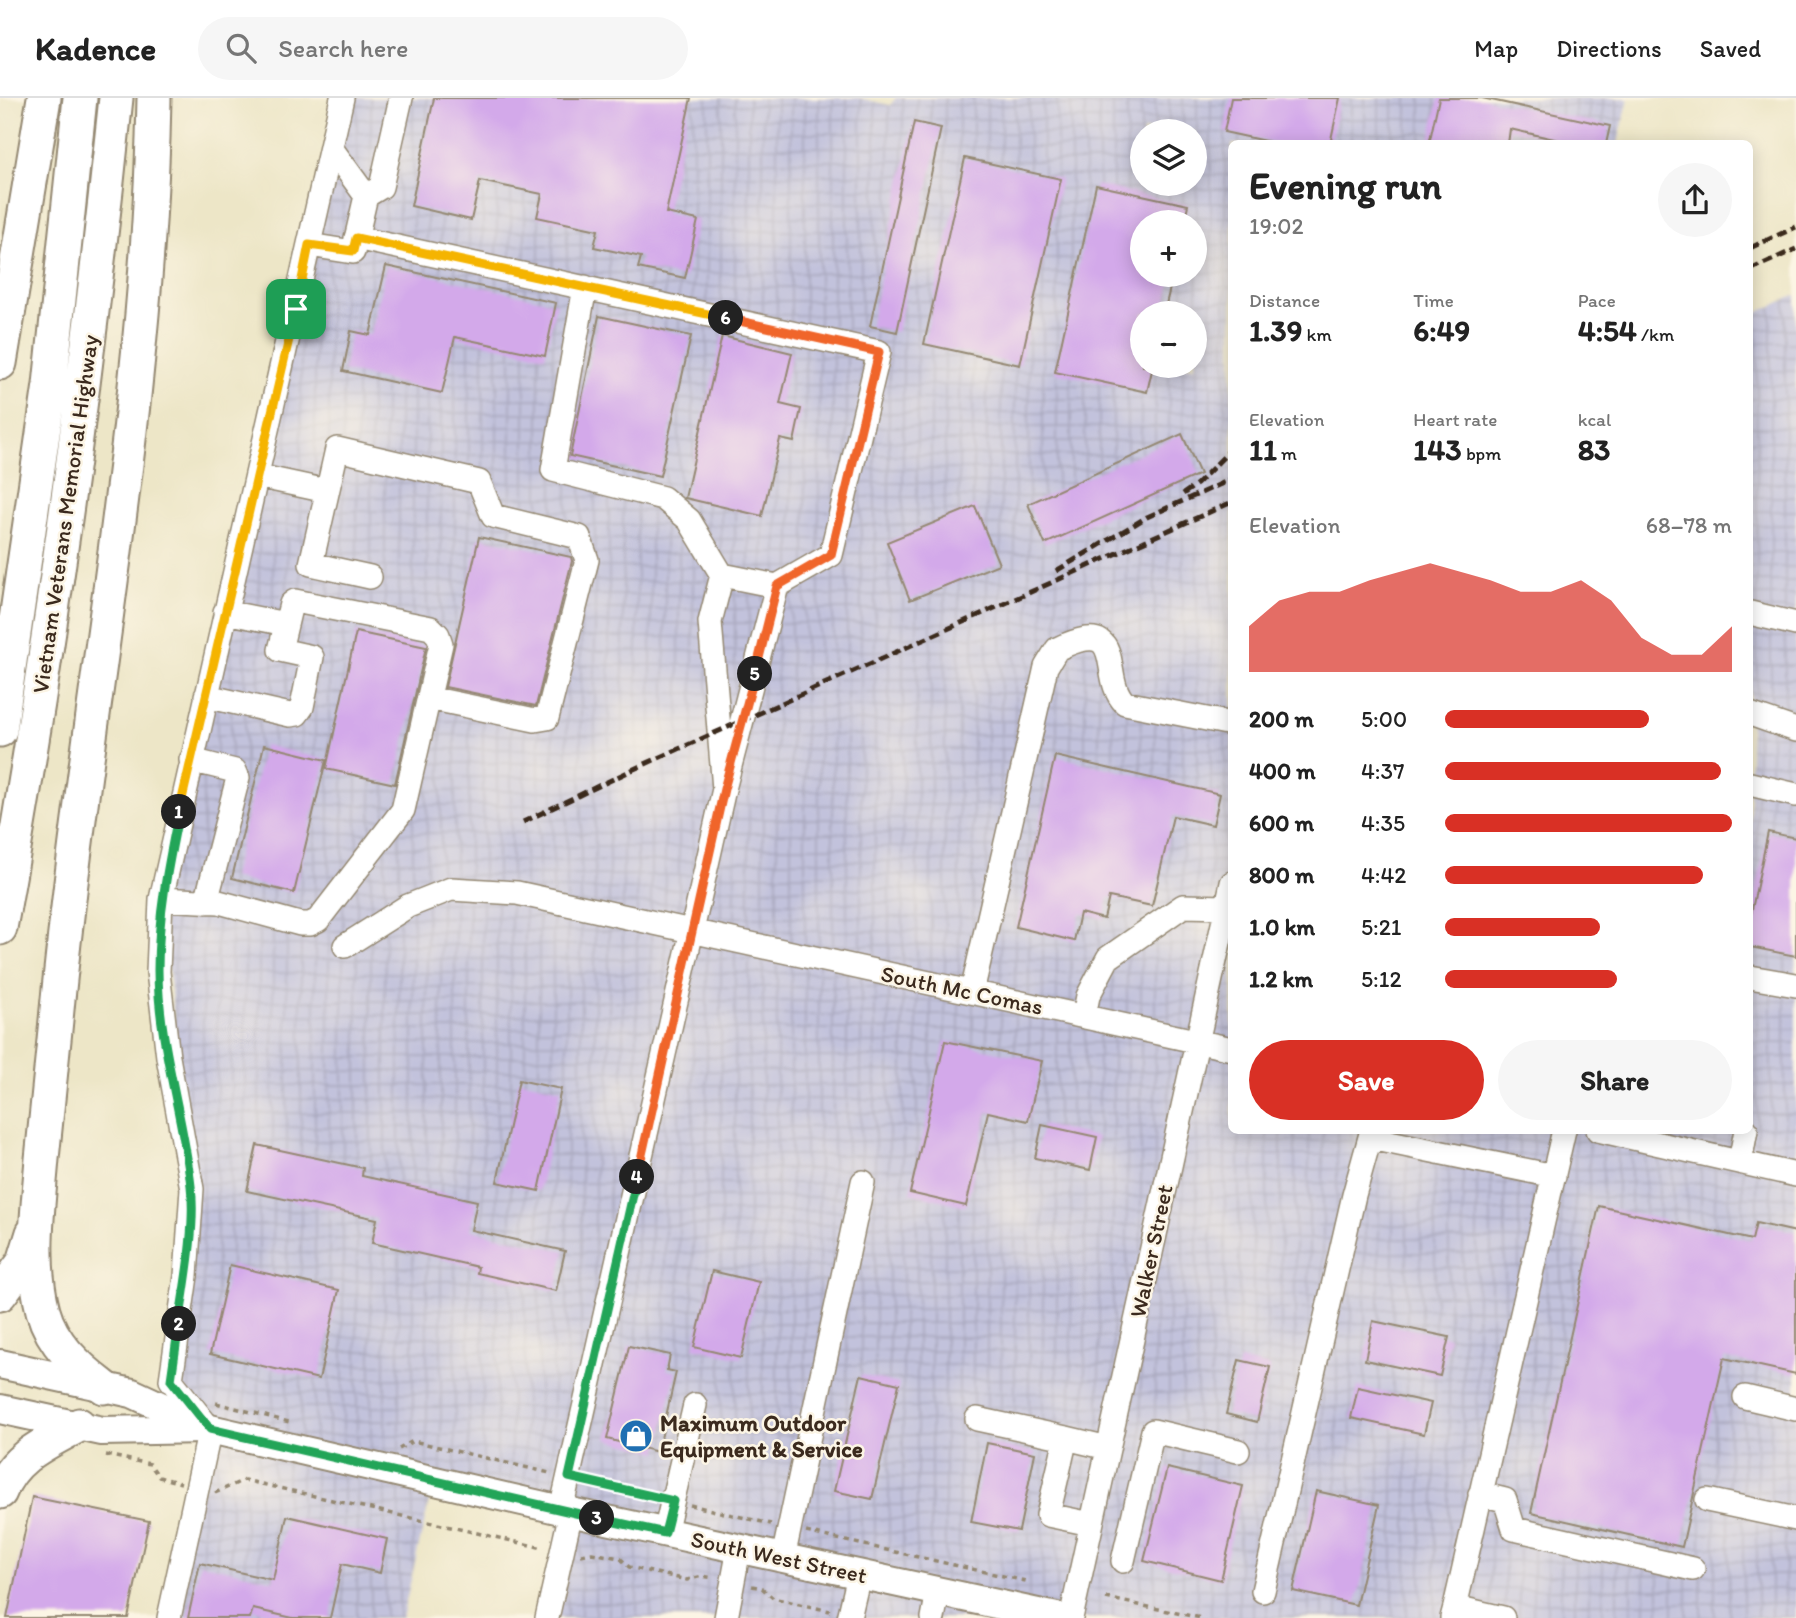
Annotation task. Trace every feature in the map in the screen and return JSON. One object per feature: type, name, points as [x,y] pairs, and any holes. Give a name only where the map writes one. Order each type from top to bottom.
[{"type":"highway","points":[[0,363],[44,98]]},
{"type":"highway","name":"Vietnam Veterans Memorial Highway","points":[[0,730],[48,397],[80,98]]},
{"type":"highway","name":"Vietnam Veterans Memorial Highway","points":[[0,928],[40,698],[76,442],[116,98]]},
{"type":"highway","points":[[104,1387],[64,1351],[43,1312],[36,1223],[68,888],[144,313],[152,202],[154,98]]},
{"type":"highway","points":[[0,1294],[24,1262],[36,1223]]},
{"type":"highway","points":[[0,1492],[13,1467],[32,1450],[79,1425]]},
{"type":"main road","name":"South West Street","points":[[0,1364],[132,1393],[210,1429],[566,1511],[859,1574],[936,1605],[1061,1618]]},
{"type":"main road","name":"South West Street","points":[[0,1409],[102,1430],[210,1429]]},
{"type":"street","points":[[169,1618],[210,1429],[171,1380],[186,1276],[192,1189],[168,1057],[158,972],[161,899],[342,98]]},
{"type":"street","points":[[309,245],[353,251],[366,196],[381,187],[401,98]]},
{"type":"street","points":[[331,148],[366,196]]},
{"type":"street","points":[[356,238],[879,352],[831,555],[777,586],[722,575]]},
{"type":"street","points":[[585,287],[553,470],[663,498],[689,520],[722,575],[710,622],[724,789]]},
{"type":"street","points":[[370,577],[311,564],[337,449],[479,482],[493,516],[579,537],[584,544],[587,560],[547,718],[535,720],[429,698]]},
{"type":"street","points":[[257,476],[327,491]]},
{"type":"street","points":[[547,1618],[562,1553],[569,1477],[724,789],[777,586]]},
{"type":"street","points":[[161,899],[206,902],[300,923],[310,924],[318,920],[403,810],[441,644],[438,635],[431,628],[295,601],[290,604],[280,650],[312,657],[302,707],[297,714],[206,696]]},
{"type":"street","points":[[225,612],[286,624]]},
{"type":"street","points":[[1753,614],[1796,624]]},
{"type":"street","points":[[972,992],[1046,667],[1057,649],[1096,639],[1104,642],[1109,651],[1118,696],[1125,703],[1228,723]]},
{"type":"street","points":[[1753,715],[1796,730]]},
{"type":"street","points":[[191,760],[235,771],[238,778],[206,902]]},
{"type":"street","points":[[1753,785],[1796,795]]},
{"type":"street","name":"South Mc Comas","points":[[345,946],[408,906],[451,889],[517,893],[1228,1048]]},
{"type":"street","name":"Walker Street","points":[[1071,1618],[1228,902]]},
{"type":"street","points":[[1084,1016],[1088,996],[1108,958],[1183,906],[1227,907]]},
{"type":"street","points":[[1753,978],[1796,985]]},
{"type":"street","points":[[1263,1591],[1354,1195],[1371,1134],[1554,1176]]},
{"type":"street","points":[[1503,1618],[1453,1613],[1563,1134]]},
{"type":"street","points":[[1616,1134],[1796,1175]]},
{"type":"street","points":[[1740,1162],[1745,1134]]},
{"type":"street","points":[[783,1558],[863,1182]]},
{"type":"street","points":[[1745,1397],[1796,1409]]},
{"type":"street","points":[[665,1533],[695,1405]]},
{"type":"street","points":[[977,1419],[1066,1438],[1110,1437],[1153,1431],[1238,1451]]},
{"type":"street","points":[[1124,1561],[1134,1505],[1153,1431]]},
{"type":"street","points":[[1066,1438],[1048,1515],[1091,1524]]},
{"type":"street","points":[[1480,1494],[1505,1500],[1514,1529],[1693,1569]]},
{"type":"street","points":[[1097,1496],[1134,1505]]},
{"type":"street","points":[[1707,1500],[1796,1519]]},
{"type":"street","points":[[726,1618],[738,1549]]},
{"type":"street","points":[[849,1617],[859,1574]]},
{"type":"path","points":[[206,1396],[215,1403],[306,1427]]},
{"type":"path","points":[[397,1450],[413,1441],[1030,1582]]},
{"type":"path","points":[[98,1453],[150,1464],[159,1477],[219,1494],[244,1480],[576,1556],[592,1553],[620,1558],[629,1567],[687,1580],[702,1576],[762,1588],[773,1598],[849,1617]]},
{"type":"path","points":[[1106,1598],[1201,1618]]},
{"type":"shaded area","points":[[341,98],[859,98],[890,105],[896,98],[1629,98],[1619,140],[1228,140],[1228,1134],[1753,1134],[1753,315],[1796,295],[1796,1618],[539,1618],[561,1511],[434,1481],[402,1618],[169,1618],[210,1429],[175,1388],[192,1189],[161,899]]},
{"type":"building","points":[[434,98],[691,98],[666,213],[698,220],[685,278],[638,268],[641,257],[594,247],[598,230],[537,217],[542,194],[480,181],[471,220],[411,206]]},
{"type":"building","points":[[1231,98],[1340,98],[1331,140],[1261,140],[1224,132]]},
{"type":"building","points":[[1439,98],[1482,98],[1610,126],[1607,140],[1558,140],[1510,129],[1509,140],[1430,140]]},
{"type":"building","points":[[914,122],[941,128],[897,332],[870,326]]},
{"type":"building","points":[[965,158],[1061,179],[1020,365],[924,344]]},
{"type":"building","points":[[1096,185],[1130,192],[1130,196],[1147,196],[1188,205],[1187,210],[1130,210],[1130,287],[1170,287],[1167,301],[1130,301],[1130,378],[1150,378],[1147,392],[1055,372]]},
{"type":"building","points":[[386,266],[556,303],[545,356],[455,337],[442,393],[343,371],[351,331],[370,335]]},
{"type":"building","points":[[599,316],[691,336],[660,476],[570,456]]},
{"type":"building","points":[[722,336],[792,353],[780,404],[801,409],[794,442],[780,439],[762,516],[685,498]]},
{"type":"building","points":[[1182,434],[1200,474],[1045,544],[1028,504]]},
{"type":"building","points":[[975,506],[999,564],[910,600],[887,542]]},
{"type":"building","points":[[479,537],[571,557],[536,706],[445,687]]},
{"type":"building","points":[[356,632],[426,647],[395,784],[326,769]]},
{"type":"building","points":[[264,745],[326,760],[294,893],[232,878]]},
{"type":"building","points":[[1055,756],[1220,794],[1213,825],[1173,816],[1152,906],[1109,897],[1104,919],[1080,913],[1074,941],[1016,927]]},
{"type":"building","points":[[1768,832],[1796,838],[1796,956],[1753,948],[1753,904]]},
{"type":"building","points":[[945,1041],[1042,1061],[1028,1121],[988,1112],[966,1206],[910,1193]]},
{"type":"building","points":[[519,1080],[561,1089],[539,1191],[497,1182]]},
{"type":"building","points":[[1042,1125],[1097,1137],[1090,1170],[1035,1158]]},
{"type":"building","points":[[257,1145],[363,1168],[362,1176],[477,1201],[471,1230],[565,1251],[556,1291],[477,1273],[478,1267],[372,1243],[377,1219],[247,1191]]},
{"type":"building","points":[[1599,1206],[1752,1240],[1756,1223],[1796,1232],[1796,1374],[1724,1358],[1682,1547],[1531,1513]]},
{"type":"building","points":[[230,1265],[339,1290],[319,1379],[210,1354]]},
{"type":"building","points":[[712,1271],[759,1282],[741,1358],[694,1347]]},
{"type":"building","points":[[1373,1321],[1449,1337],[1440,1376],[1365,1360]]},
{"type":"building","points":[[629,1346],[670,1355],[667,1370],[676,1372],[658,1452],[607,1439]]},
{"type":"building","points":[[1239,1360],[1270,1367],[1257,1422],[1226,1414]]},
{"type":"building","points":[[861,1375],[899,1384],[872,1499],[834,1491]]},
{"type":"building","points":[[1358,1387],[1431,1403],[1424,1434],[1351,1418]]},
{"type":"building","points":[[987,1443],[1035,1453],[1019,1531],[971,1522]]},
{"type":"building","points":[[1167,1468],[1243,1486],[1221,1580],[1144,1561]]},
{"type":"building","points":[[1316,1491],[1379,1505],[1356,1605],[1293,1591]]},
{"type":"building","points":[[32,1497],[149,1521],[128,1618],[7,1618]]},
{"type":"building","points":[[287,1516],[387,1539],[380,1573],[342,1564],[330,1618],[293,1618],[253,1609],[250,1618],[188,1618],[200,1563],[273,1580]]},
{"type":"railway","points":[[1753,247],[1796,227]]},
{"type":"railway","points":[[1753,269],[1796,249]]},
{"type":"railway","points":[[1183,494],[1197,484],[1228,452]]},
{"type":"railway","points":[[1056,571],[1147,517],[1228,481]]},
{"type":"railway","points":[[523,822],[634,769],[1228,504]]},
{"type":"place","name":"Maximum Outdoor Equipment & Service","points":[[636,1436]]},
{"type":"route","points":[[356,238],[879,352],[831,555],[777,586],[724,789],[569,1477],[673,1501],[665,1533],[210,1429],[171,1380],[186,1276],[192,1189],[179,1102],[168,1057],[158,972],[161,899],[296,309],[309,245],[353,251],[356,238]]}]
